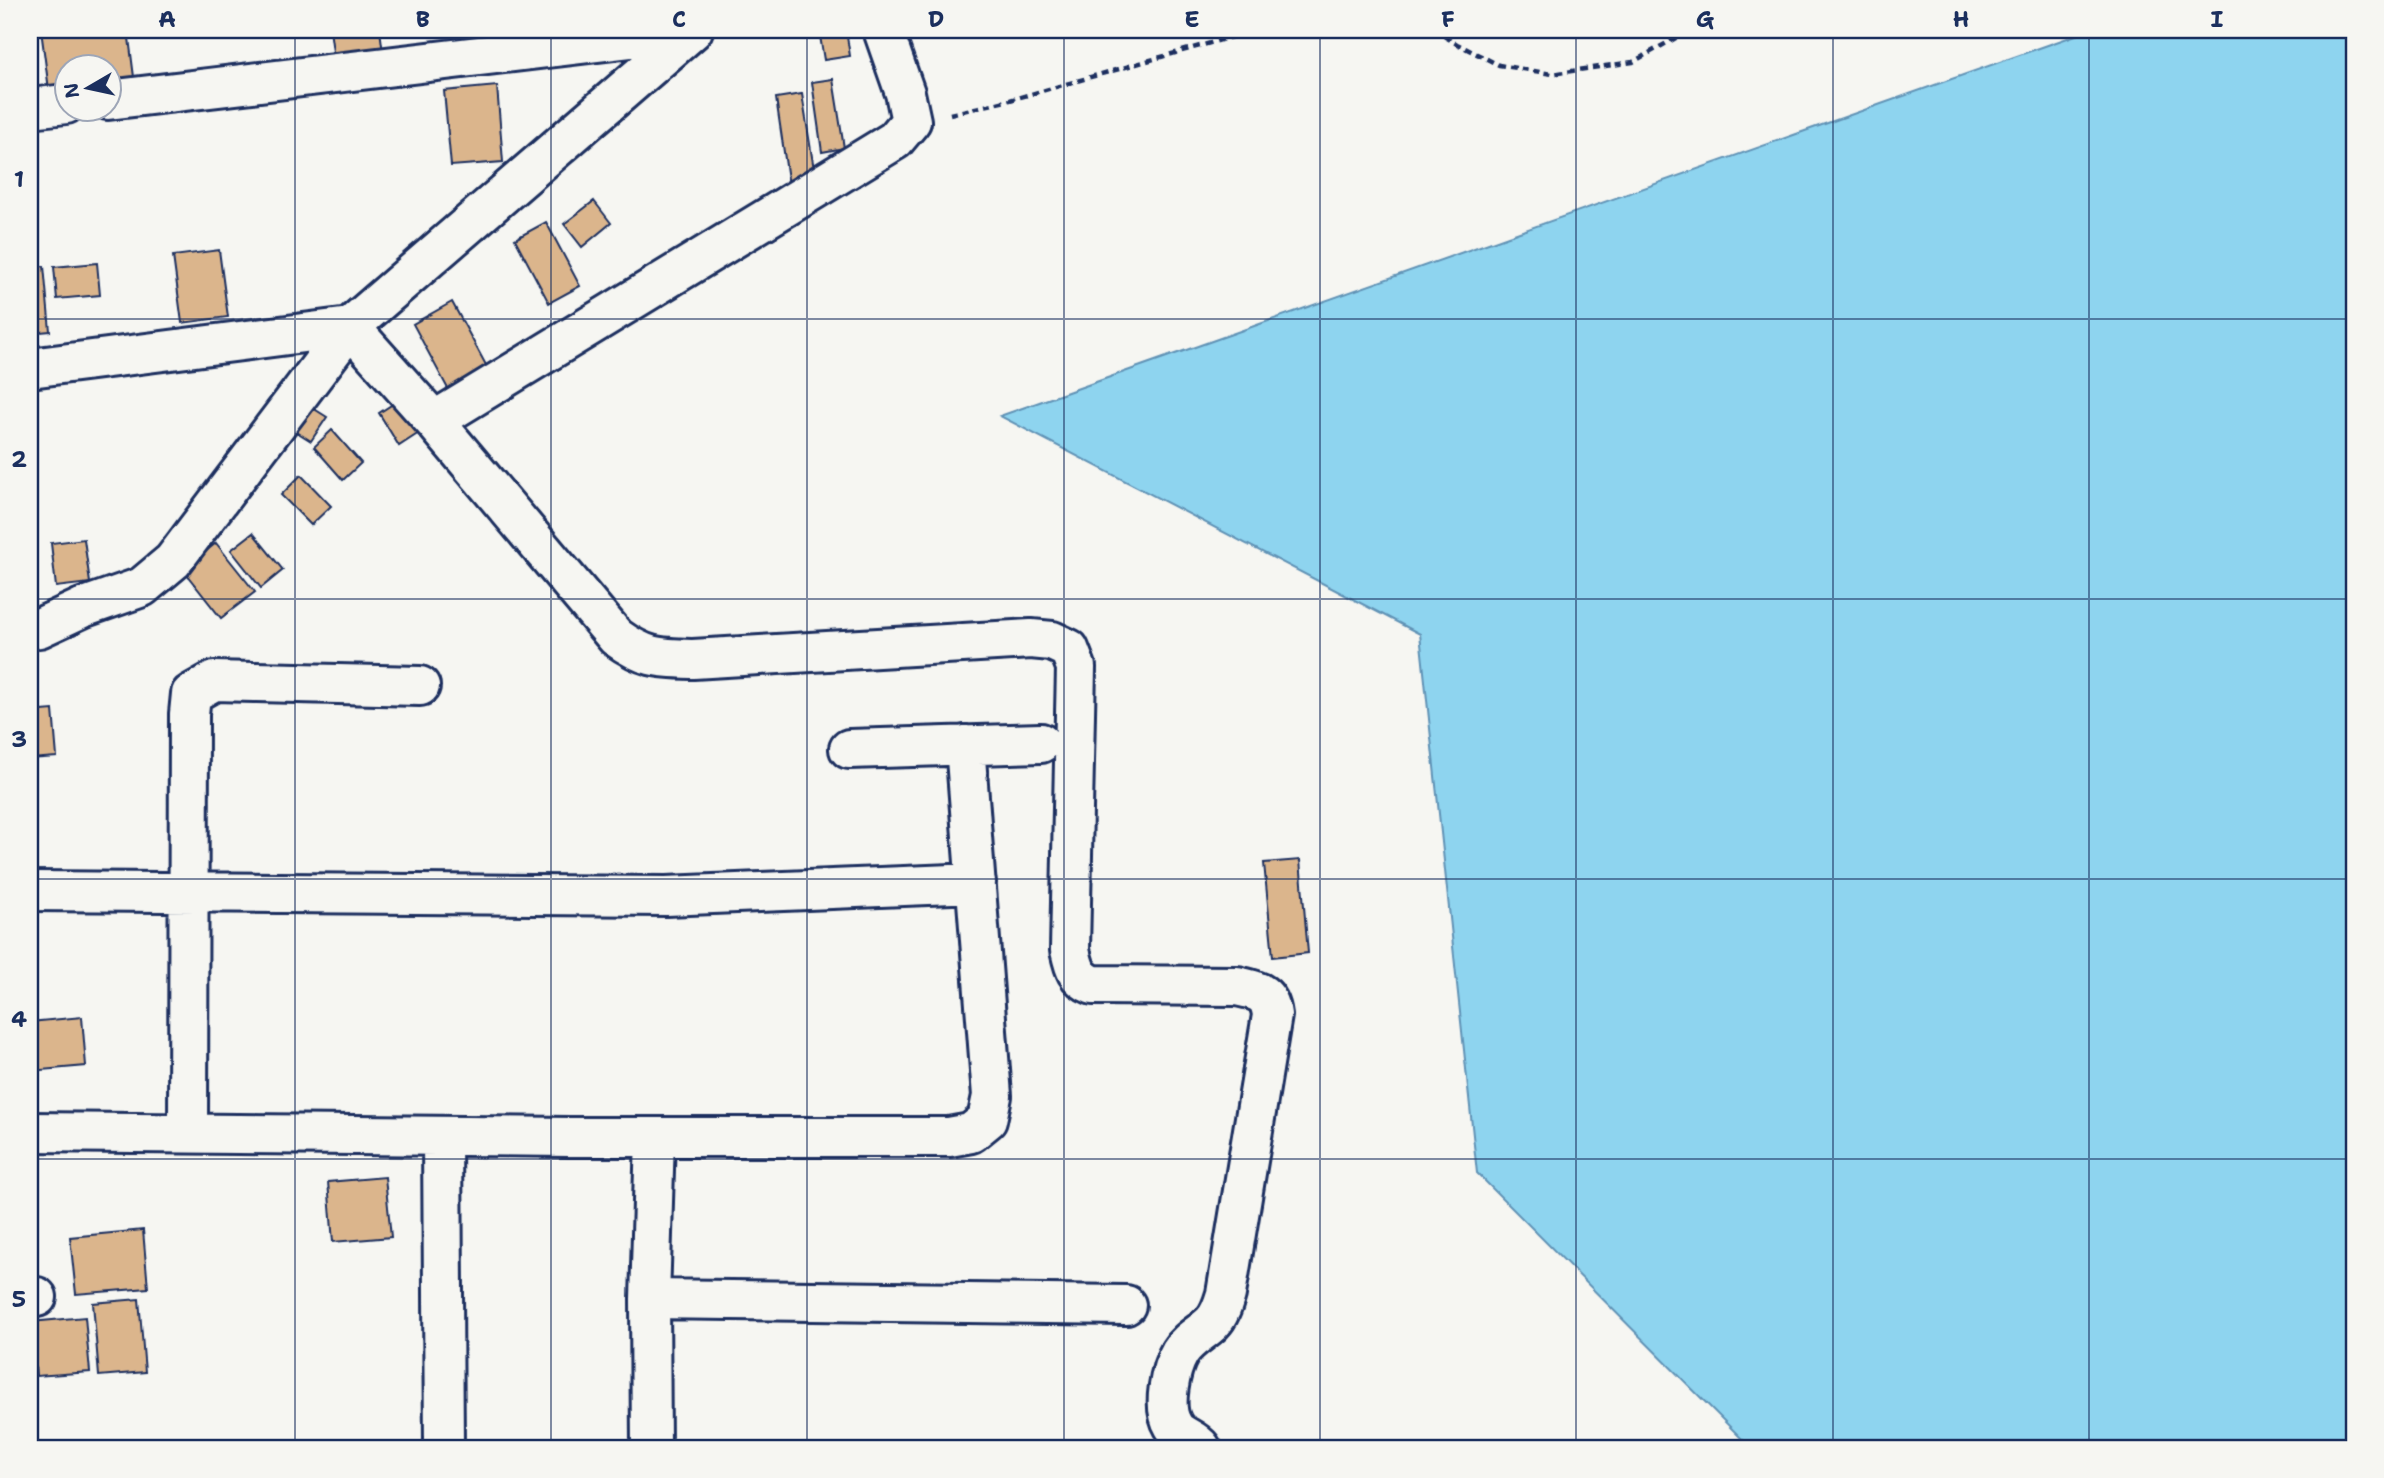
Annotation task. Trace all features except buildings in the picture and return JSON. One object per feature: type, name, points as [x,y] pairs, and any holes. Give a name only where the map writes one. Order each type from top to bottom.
[{"type":"street","points":[[434,421],[895,140],[911,121],[905,93],[883,30]]},
{"type":"street","points":[[122,98],[691,31]]},
{"type":"street","points":[[30,629],[39,628],[82,608],[142,587],[173,561],[350,327],[691,31]]},
{"type":"street","points":[[30,108],[52,106]]},
{"type":"street","points":[[30,368],[350,327]]},
{"type":"street","points":[[350,327],[434,421],[616,637],[637,652],[662,658],[692,659],[1031,639],[1052,641],[1069,649],[1076,667],[1070,950],[1074,970],[1082,980],[1093,985],[1237,986],[1258,991],[1270,1002],[1272,1015],[1226,1294],[1221,1309],[1212,1322],[1181,1351],[1168,1396],[1172,1424],[1180,1434],[1196,1441],[1201,1448]]},
{"type":"street","points":[[188,1133],[191,694],[214,681],[420,686]]},
{"type":"street","points":[[849,748],[1041,743]]},
{"type":"street","points":[[30,1132],[655,1137],[949,1137],[971,1133],[988,1120],[992,1096],[965,745]]},
{"type":"street","points":[[30,891],[666,896],[976,883]]},
{"type":"street","points":[[442,1136],[444,1448]]},
{"type":"street","points":[[651,1448],[650,1299],[655,1137]]},
{"type":"street","points":[[650,1299],[1126,1305]]},
{"type":"path","points":[[911,121],[1010,100],[1256,30]]},
{"type":"path","points":[[1434,30],[1499,65],[1552,74],[1633,62],[1690,30]]},
{"type":"water","points":[[2090,30],[2354,30],[2354,1448],[1751,1448],[1477,1173],[1420,634],[1000,416]]}]
